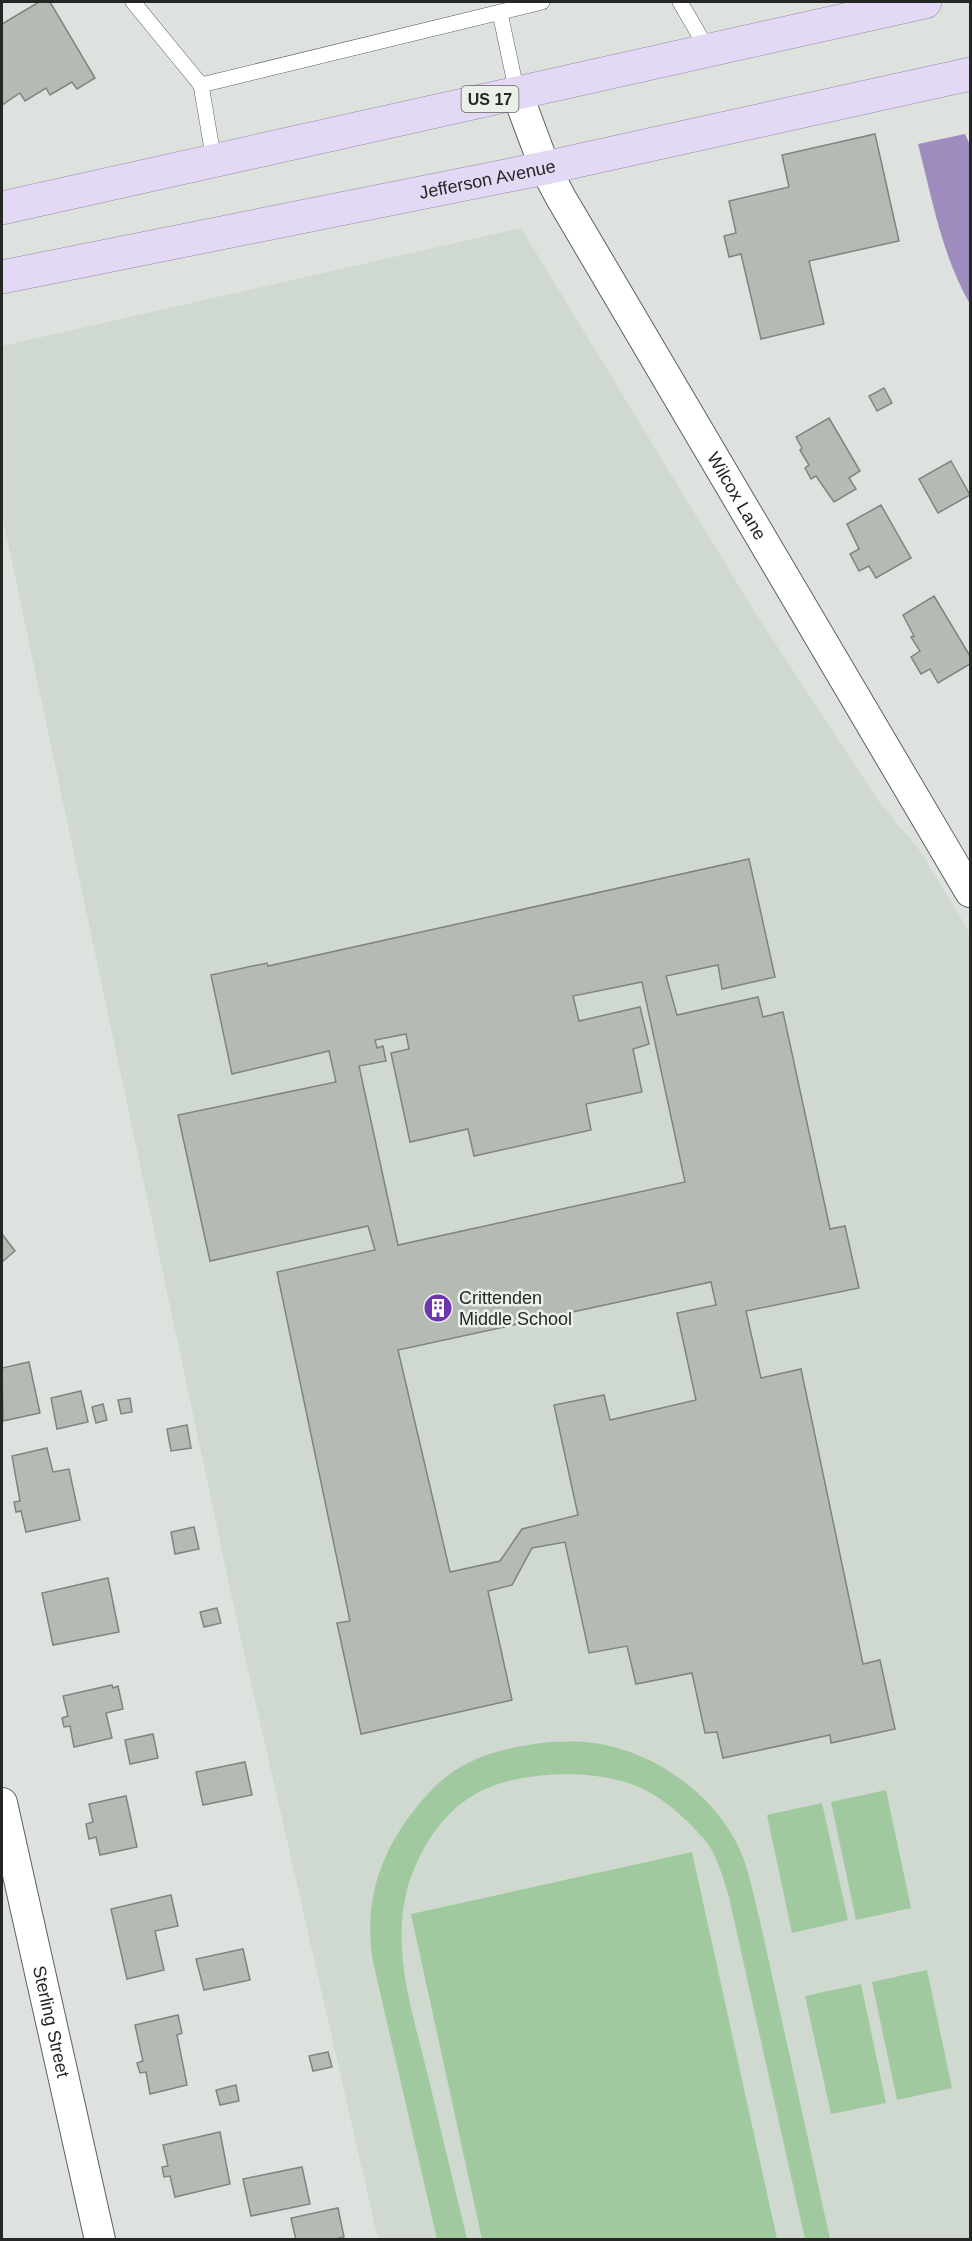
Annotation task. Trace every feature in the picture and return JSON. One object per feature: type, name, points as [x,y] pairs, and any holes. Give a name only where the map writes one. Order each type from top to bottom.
[{"type":"main road","name":"US 17","points":[[2,208],[925,2]]},
{"type":"main road","name":"Jefferson Avenue","points":[[2,278],[546,168],[970,74]]},
{"type":"street","name":"Wilcox Lane","points":[[517,93],[546,168],[566,208],[970,892]]},
{"type":"street","name":"Sterling Street","points":[[2,1803],[100,2240]]},
{"type":"lane","points":[[133,2],[201,85],[214,161]]},
{"type":"lane","points":[[201,85],[542,2]]},
{"type":"lane","points":[[680,2],[708,50]]},
{"type":"lane","points":[[500,13],[517,93]]},
{"type":"shaded area","points":[[965,134],[970,145],[970,304],[960,286],[945,247],[918,144]]},
{"type":"shaded area","points":[[521,228],[756,614],[880,803],[918,848],[970,933],[970,2239],[378,2239],[238,1626],[2,515],[2,346]]},
{"type":"green space","points":[[548,1742],[580,1742],[608,1746],[630,1752],[652,1762],[692,1788],[709,1804],[724,1822],[736,1842],[747,1871],[760,1921],[830,2239],[805,2239],[729,1897],[713,1852],[688,1822],[649,1792],[610,1778],[567,1774],[523,1778],[501,1783],[482,1790],[466,1800],[445,1818],[428,1841],[415,1867],[406,1894],[402,1917],[402,1940],[406,1986],[467,2239],[437,2239],[373,1962],[370,1919],[373,1898],[378,1878],[394,1840],[419,1804],[441,1781],[461,1767],[487,1755]]},
{"type":"green space","points":[[886,1790],[911,1908],[856,1920],[831,1802]]},
{"type":"green space","points":[[822,1803],[848,1920],[792,1933],[767,1815]]},
{"type":"green space","points":[[692,1852],[777,2239],[482,2239],[411,1914]]},
{"type":"green space","points":[[927,1970],[952,2088],[897,2100],[872,1982]]},
{"type":"green space","points":[[861,1984],[886,2103],[831,2114],[805,1996]]},
{"type":"building","points":[[39,2],[50,2],[95,78],[77,89],[72,82],[50,95],[46,88],[25,101],[20,93],[2,105],[2,24]]},
{"type":"building","points":[[875,134],[899,241],[809,261],[824,324],[761,339],[741,254],[729,257],[724,236],[736,233],[729,201],[789,187],[782,155]]},
{"type":"building","points":[[884,388],[892,403],[877,411],[869,396]]},
{"type":"building","points":[[829,418],[860,471],[849,478],[856,489],[834,502],[816,476],[811,479],[805,468],[809,465],[800,450],[802,448],[796,437]]},
{"type":"building","points":[[951,461],[970,495],[938,513],[919,479]]},
{"type":"building","points":[[881,505],[911,558],[876,578],[869,566],[859,571],[850,554],[859,549],[847,524]]},
{"type":"building","points":[[934,596],[970,656],[970,664],[938,683],[930,669],[921,674],[911,657],[920,651],[911,637],[914,636],[903,615]]},
{"type":"building","name":"Crittenden Middle School","points":[[749,859],[775,977],[722,989],[718,965],[666,976],[677,1015],[758,997],[763,1017],[783,1012],[830,1229],[845,1226],[859,1288],[746,1311],[761,1378],[801,1369],[863,1664],[880,1660],[895,1729],[831,1743],[830,1735],[723,1758],[717,1732],[705,1733],[692,1673],[636,1684],[627,1646],[589,1653],[565,1542],[532,1548],[512,1585],[488,1591],[512,1700],[361,1734],[337,1623],[350,1621],[277,1272],[375,1250],[368,1226],[210,1261],[178,1115],[336,1082],[329,1051],[232,1074],[211,975],[267,963],[268,966]],"holes":[[[642,982],[685,1182],[398,1245],[359,1066],[386,1061],[383,1046],[377,1048],[375,1040],[406,1034],[409,1049],[391,1053],[410,1142],[468,1129],[474,1156],[591,1130],[586,1104],[642,1092],[633,1049],[649,1044],[640,1007],[579,1021],[573,996]],[[711,1282],[716,1305],[677,1313],[696,1400],[610,1420],[604,1395],[554,1405],[578,1515],[522,1529],[500,1561],[450,1572],[398,1350]]]},
{"type":"building","points":[[2,1234],[15,1251],[2,1262]]},
{"type":"building","points":[[29,1362],[40,1413],[3,1421],[2,1368]]},
{"type":"building","points":[[81,1391],[88,1422],[57,1429],[51,1398]]},
{"type":"building","points":[[130,1398],[132,1412],[121,1414],[118,1400]]},
{"type":"building","points":[[103,1404],[107,1420],[96,1423],[92,1407]]},
{"type":"building","points":[[187,1425],[191,1448],[171,1451],[167,1429]]},
{"type":"building","points":[[47,1448],[53,1472],[69,1469],[80,1520],[26,1532],[21,1511],[16,1512],[14,1502],[20,1501],[12,1456]]},
{"type":"building","points":[[194,1527],[199,1549],[175,1554],[171,1532]]},
{"type":"building","points":[[108,1578],[119,1632],[53,1645],[42,1593]]},
{"type":"building","points":[[217,1608],[221,1623],[204,1627],[200,1612]]},
{"type":"building","points":[[112,1685],[113,1688],[118,1686],[123,1709],[106,1713],[112,1738],[74,1747],[70,1726],[64,1727],[62,1718],[68,1716],[63,1696]]},
{"type":"building","points":[[153,1734],[158,1758],[130,1764],[125,1740]]},
{"type":"building","points":[[245,1762],[252,1795],[203,1805],[196,1772]]},
{"type":"building","points":[[126,1796],[137,1847],[100,1855],[96,1837],[89,1839],[86,1824],[93,1822],[89,1804]]},
{"type":"building","points":[[171,1895],[178,1926],[155,1931],[164,1970],[127,1979],[111,1909]]},
{"type":"building","points":[[243,1949],[250,1980],[204,1990],[196,1959]]},
{"type":"building","points":[[178,2015],[182,2033],[177,2035],[187,2085],[150,2094],[146,2072],[140,2073],[137,2063],[143,2061],[135,2025]]},
{"type":"building","points":[[328,2052],[332,2067],[313,2071],[309,2056]]},
{"type":"building","points":[[236,2085],[239,2101],[220,2105],[216,2090]]},
{"type":"building","points":[[220,2132],[230,2184],[175,2197],[170,2176],[164,2177],[162,2167],[168,2166],[163,2145]]},
{"type":"building","points":[[302,2167],[310,2204],[251,2216],[243,2179]]},
{"type":"building","points":[[338,2208],[344,2237],[331,2240],[296,2240],[291,2218]]},
{"type":"place","name":"Crittenden Middle School","points":[[438,1308]]}]
